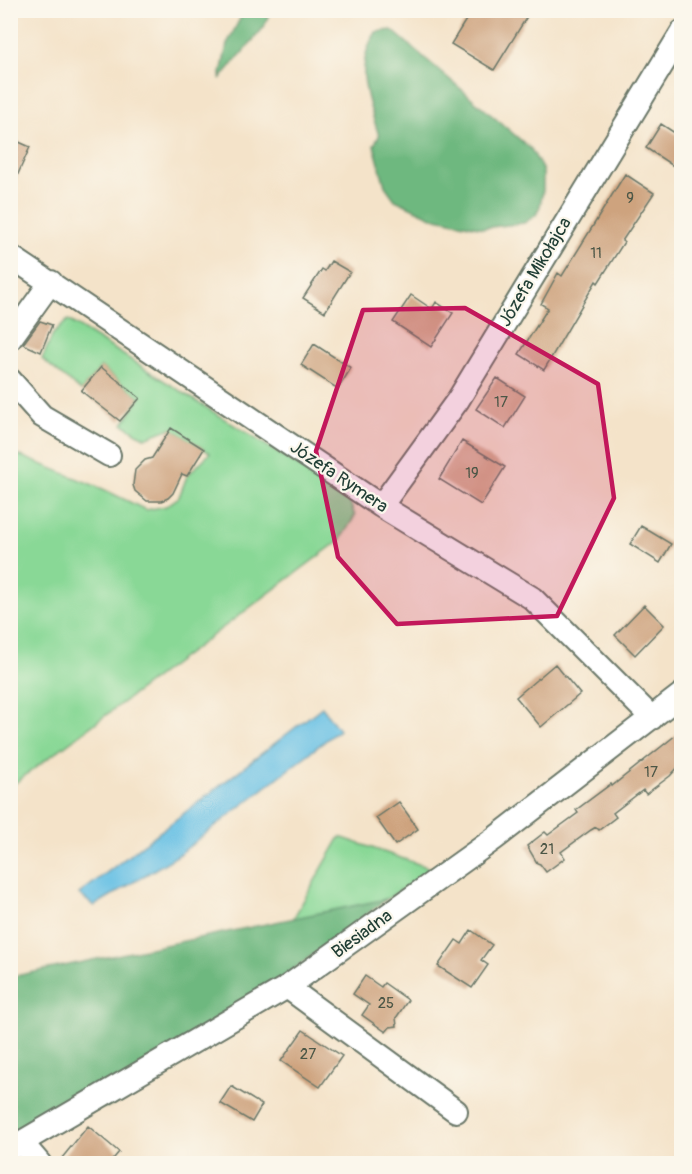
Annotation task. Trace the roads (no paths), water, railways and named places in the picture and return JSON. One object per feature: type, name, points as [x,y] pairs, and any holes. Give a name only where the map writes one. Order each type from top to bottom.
[{"type":"street","name":"Józefa Mikołajca","points":[[381,506],[458,400],[681,32]]},
{"type":"street","name":"Józefa Rymera","points":[[10,256],[381,506],[532,598],[652,718]]},
{"type":"street","points":[[10,339],[51,282]]},
{"type":"street","points":[[10,380],[42,416],[109,455]]},
{"type":"street","name":"Biesiadna","points":[[16,1146],[287,987],[494,839],[681,694]]},
{"type":"street","points":[[287,987],[456,1111]]},
{"type":"street","points":[[16,1146],[40,1164]]},
{"type":"water","points":[[322,707],[339,730],[177,856],[94,906],[79,894]]}]
